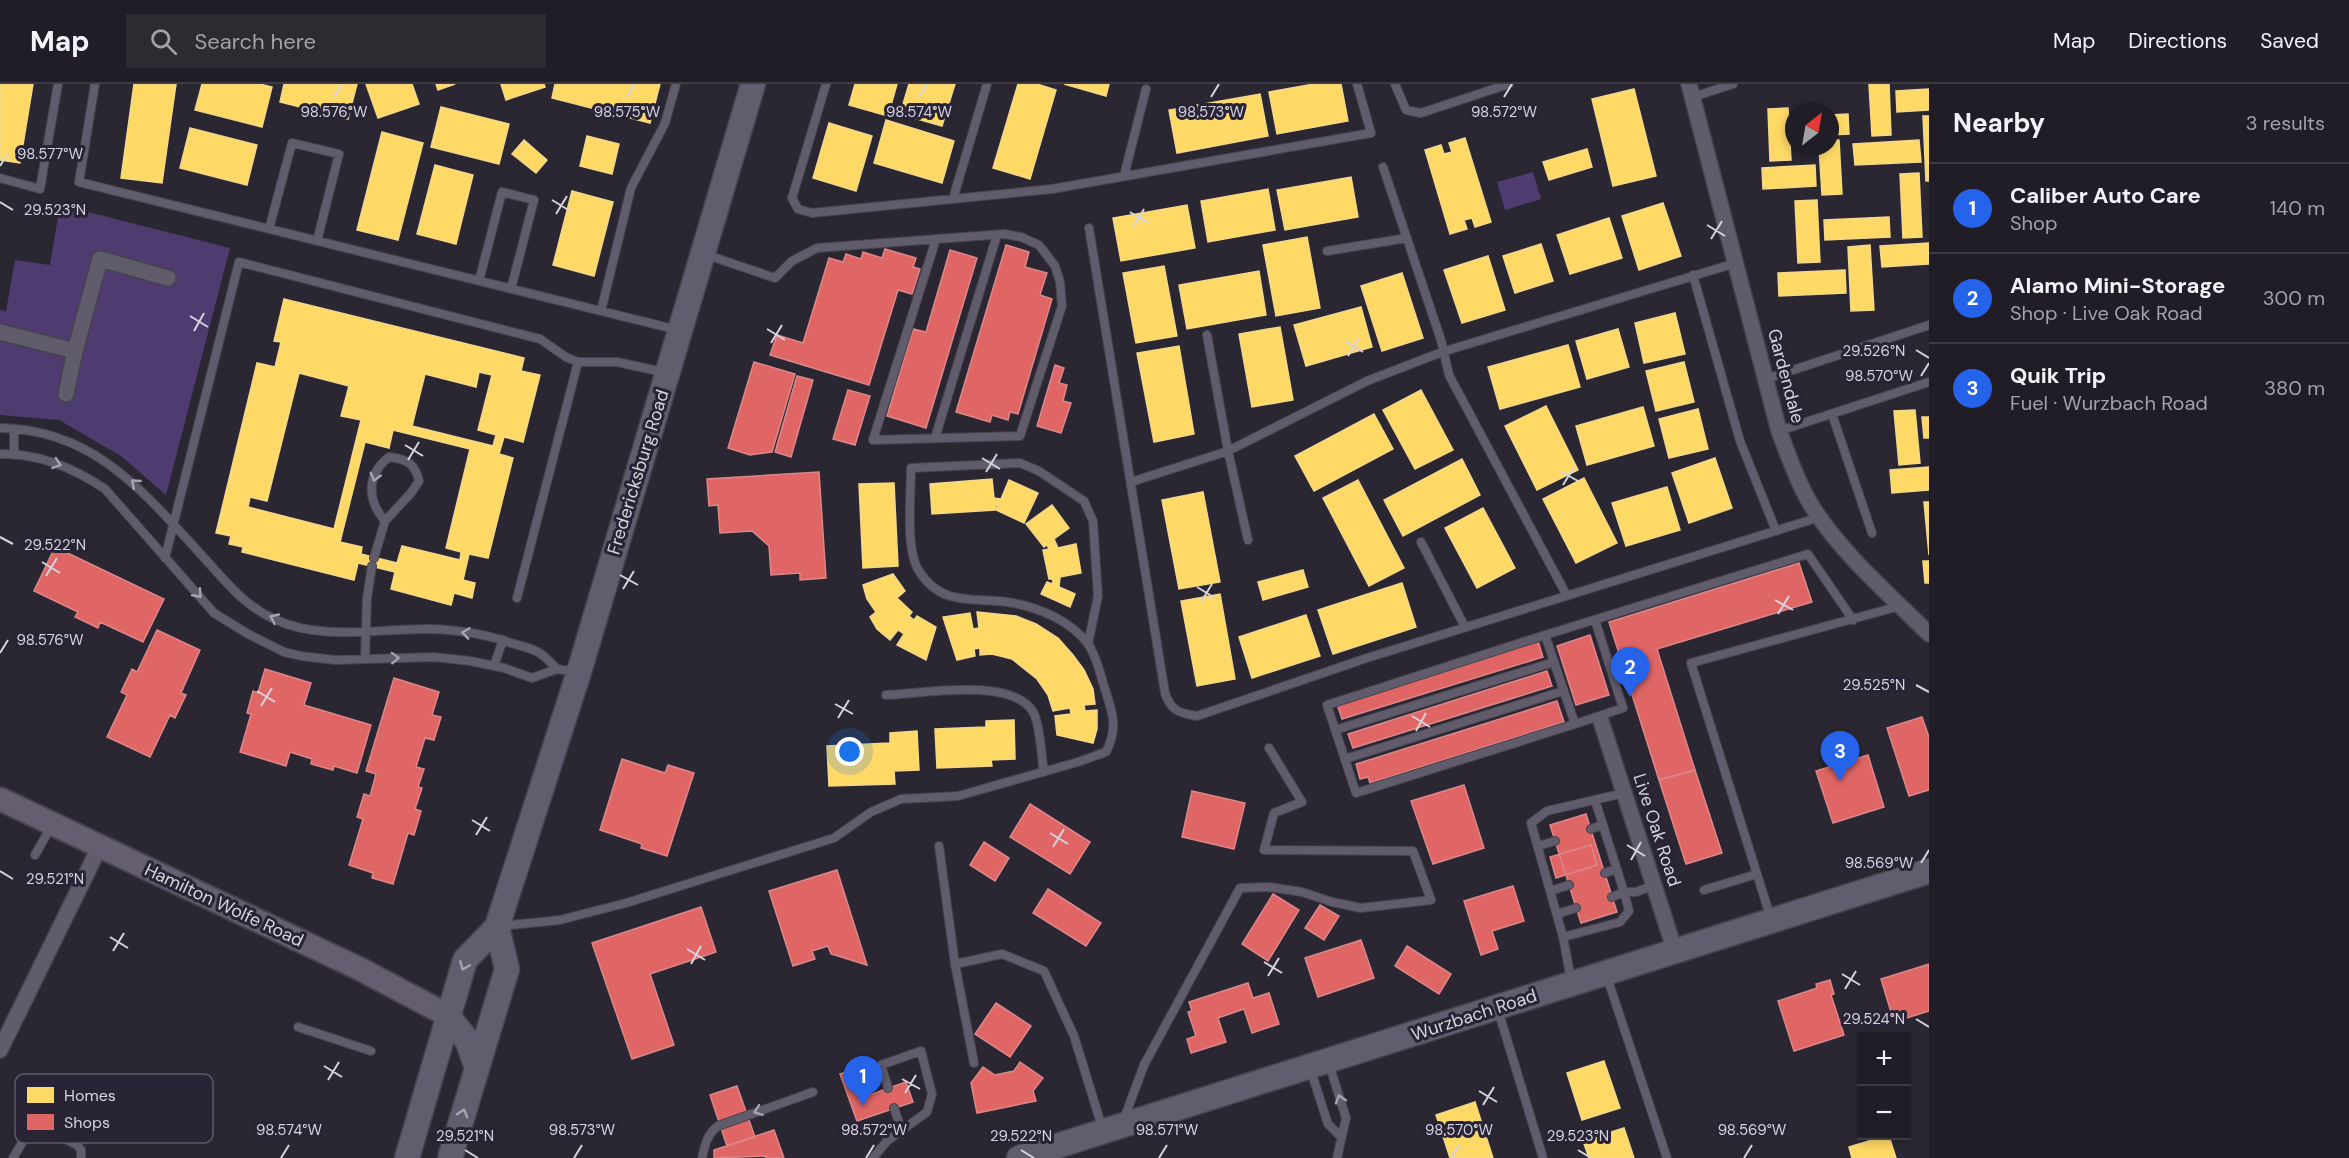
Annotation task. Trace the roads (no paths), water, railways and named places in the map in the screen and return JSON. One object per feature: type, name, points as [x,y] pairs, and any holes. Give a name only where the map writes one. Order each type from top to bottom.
[{"type":"main road","name":"Fredericksburg Road","points":[[407,1158],[447,1015],[465,960],[497,927],[568,671],[668,373],[753,84]]},
{"type":"main road","name":"Wurzbach Road","points":[[1019,1158],[1929,871]]},
{"type":"main road","points":[[450,1158],[507,969],[497,927]]},
{"type":"main road","points":[[447,1015],[467,1040],[477,1068]]},
{"type":"street","name":"Gardendale","points":[[1691,90],[1779,431],[1798,481],[1820,518],[1847,552],[1929,634]]},
{"type":"street","points":[[66,394],[100,259],[168,278]]},
{"type":"street","points":[[0,332],[75,351]]},
{"type":"street","name":"Live Oak Road","points":[[1600,718],[1675,951]]},
{"type":"street","name":"Hamilton Wolfe Road","points":[[0,799],[360,969],[447,1015]]},
{"type":"street","points":[[0,1050],[100,846]]},
{"type":"lane","points":[[0,178],[40,189],[58,84]]},
{"type":"lane","points":[[94,84],[79,182],[680,331]]},
{"type":"lane","points":[[601,311],[632,188],[665,123],[676,84]]},
{"type":"lane","points":[[826,84],[792,198],[798,209],[812,213],[1052,189],[1371,133],[1357,84]]},
{"type":"lane","points":[[953,199],[987,84]]},
{"type":"lane","points":[[1395,84],[1406,110],[1421,113],[1509,84]]},
{"type":"lane","points":[[1691,90],[1733,84]]},
{"type":"lane","points":[[1124,176],[1146,88]]},
{"type":"lane","points":[[269,229],[292,142],[339,154],[318,241]]},
{"type":"lane","points":[[1383,167],[1441,340],[1449,375],[1567,596]]},
{"type":"lane","points":[[479,281],[502,192],[534,200],[511,289]]},
{"type":"lane","points":[[1089,228],[1165,693],[1169,706],[1178,713],[1197,716],[1367,658],[1820,518]]},
{"type":"lane","points":[[703,253],[774,278],[792,261],[817,248],[997,234],[1021,237],[1039,245],[1055,266],[1060,282],[1062,306],[1020,436],[873,440],[936,239]]},
{"type":"lane","points":[[936,438],[997,234]]},
{"type":"lane","points":[[1327,251],[1407,238]]},
{"type":"lane","points":[[165,558],[239,262],[540,339],[566,357],[578,362],[617,362],[668,373]]},
{"type":"lane","points":[[1131,482],[1228,452],[1367,381],[1442,352],[1736,263]]},
{"type":"lane","points":[[1693,275],[1740,441],[1776,531]]},
{"type":"lane","points":[[1766,379],[1929,325]]},
{"type":"lane","points":[[1207,335],[1228,452],[1248,540]]},
{"type":"lane","points":[[517,598],[578,362]]},
{"type":"lane","points":[[1779,431],[1929,382]]},
{"type":"lane","points":[[1832,414],[1872,533]]},
{"type":"lane","points":[[0,428],[52,435],[90,451],[122,472],[141,489],[238,595],[258,611],[275,619],[303,629],[333,632],[432,629],[471,633],[503,640],[539,653],[568,671]]},
{"type":"lane","points":[[14,429],[14,455]]},
{"type":"lane","points":[[0,454],[58,463],[105,489],[214,613],[267,645],[318,659],[434,657],[494,666],[532,678],[568,671]]},
{"type":"lane","points":[[365,659],[367,598],[373,562],[385,521],[411,493],[418,481],[412,464],[401,458],[389,457],[375,472],[371,496],[374,506],[385,521]]},
{"type":"lane","points":[[497,927],[560,920],[626,903],[834,838],[871,812],[901,799],[958,796],[1106,752],[1112,741],[1114,716],[1088,644],[1058,618],[1040,609],[1012,602],[963,600],[942,594],[920,573],[911,557],[911,468],[1020,462],[1039,471],[1084,501],[1093,521],[1098,596],[1088,644]]},
{"type":"lane","points":[[1421,542],[1465,627]]},
{"type":"lane","points":[[1596,620],[1623,708],[1600,718],[1356,793],[1327,705],[1545,635],[1808,554],[1852,620]]},
{"type":"lane","points":[[1772,921],[1691,663],[1900,606]]},
{"type":"lane","points":[[1545,635],[1575,724]]},
{"type":"lane","points":[[494,666],[503,640]]},
{"type":"lane","points":[[1335,730],[1554,662]]},
{"type":"lane","points":[[886,695],[991,690],[1011,695],[1029,706],[1035,717],[1044,772]]},
{"type":"lane","points":[[1345,759],[1563,691]]},
{"type":"lane","points":[[1113,1129],[1144,1065],[1240,888],[1269,887],[1302,892],[1361,908],[1431,900],[1413,851],[1264,850],[1274,813],[1302,802],[1269,748]]},
{"type":"lane","points":[[1571,984],[1563,937],[1531,823],[1547,811],[1624,793]]},
{"type":"lane","points":[[1563,937],[1620,922],[1629,911],[1595,800]]},
{"type":"lane","points":[[35,855],[52,823]]},
{"type":"lane","points":[[1591,829],[1602,825]]},
{"type":"lane","points":[[1538,846],[1555,841]]},
{"type":"lane","points":[[939,846],[955,964],[974,1063]]},
{"type":"lane","points":[[1605,873],[1616,870]]},
{"type":"lane","points":[[1704,890],[1757,874]]},
{"type":"lane","points":[[1550,891],[1569,885]]},
{"type":"lane","points":[[1612,897],[1654,885]]},
{"type":"lane","points":[[1557,914],[1576,908]]},
{"type":"lane","points":[[955,964],[1002,954],[1044,971],[1113,1129]]},
{"type":"lane","points":[[1606,973],[1667,1158]]},
{"type":"lane","points":[[1497,1007],[1544,1158]]},
{"type":"lane","points":[[298,1027],[371,1051]]},
{"type":"lane","points":[[873,1158],[887,1141],[927,1112],[932,1094],[921,1051],[880,1065],[888,1088]]},
{"type":"lane","points":[[1319,1064],[1328,1124],[1341,1137]]},
{"type":"lane","points":[[1319,1064],[1347,1118],[1336,1158]]},
{"type":"lane","points":[[702,1158],[705,1143],[718,1126],[813,1092]]},
{"type":"lane","points":[[894,1108],[902,1131]]},
{"type":"lane","points":[[13,1158],[22,1143]]},
{"type":"lane","points":[[73,1143],[81,1150],[81,1158]]},
{"type":"place","name":"Alamo Mini-Storage","points":[[1630,697]]},
{"type":"place","name":"Quik Trip","points":[[1840,781]]},
{"type":"place","name":"Caliber Auto Care","points":[[863,1106]]}]
